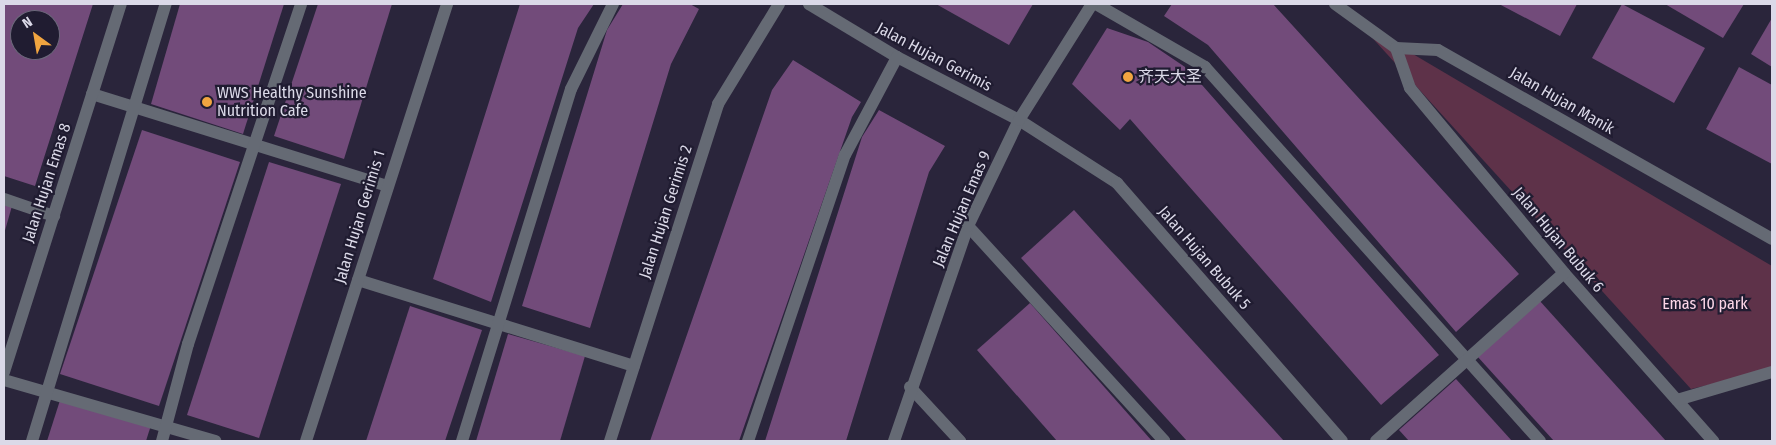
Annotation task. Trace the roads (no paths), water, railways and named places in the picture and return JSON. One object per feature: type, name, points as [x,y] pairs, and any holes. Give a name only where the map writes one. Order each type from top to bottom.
[{"type":"street","name":"Jalan Hujan Emas 8","points":[[4,372],[121,4]]},
{"type":"street","points":[[32,441],[132,107],[166,4]]},
{"type":"street","points":[[162,441],[188,344],[301,4]]},
{"type":"street","name":"Jalan Hujan Gerimis 1","points":[[306,441],[447,4]]},
{"type":"street","points":[[462,441],[571,89],[613,4]]},
{"type":"street","name":"Jalan Hujan Gerimis 2","points":[[610,441],[718,104],[779,4]]},
{"type":"street","name":"Jalan Hujan Gerimis","points":[[810,4],[897,57],[1020,120]]},
{"type":"street","name":"Jalan Hujan Emas 9","points":[[894,441],[910,387],[968,226],[1020,120],[1092,4]]},
{"type":"street","points":[[1096,4],[1205,67],[1540,441]]},
{"type":"street","points":[[1335,4],[1396,48]]},
{"type":"street","name":"Jalan Hujan Manik","points":[[1396,48],[1438,50],[1772,239]]},
{"type":"street","name":"Jalan Hujan Bubuk 6","points":[[1396,48],[1410,88],[1564,273],[1713,441]]},
{"type":"street","points":[[748,441],[810,248],[845,155],[897,57]]},
{"type":"street","points":[[92,94],[255,147],[387,186]]},
{"type":"street","name":"Jalan Hujan Bubuk 5","points":[[1020,120],[1117,183],[1342,441]]},
{"type":"street","points":[[4,199],[54,216]]},
{"type":"street","points":[[968,226],[1164,441]]},
{"type":"street","points":[[1376,441],[1564,273]]},
{"type":"street","points":[[358,280],[634,366]]},
{"type":"street","points":[[1677,400],[1772,372]]},
{"type":"street","points":[[4,380],[216,441]]},
{"type":"street","points":[[910,387],[960,441]]},
{"type":"place","name":"齐天大圣","points":[[1128,77]]},
{"type":"place","name":"WWS Healthy Sunshine Nutrition Cafe","points":[[207,102]]},
{"type":"park label","name":"Emas 10 park","points":[[1705,304]]}]
